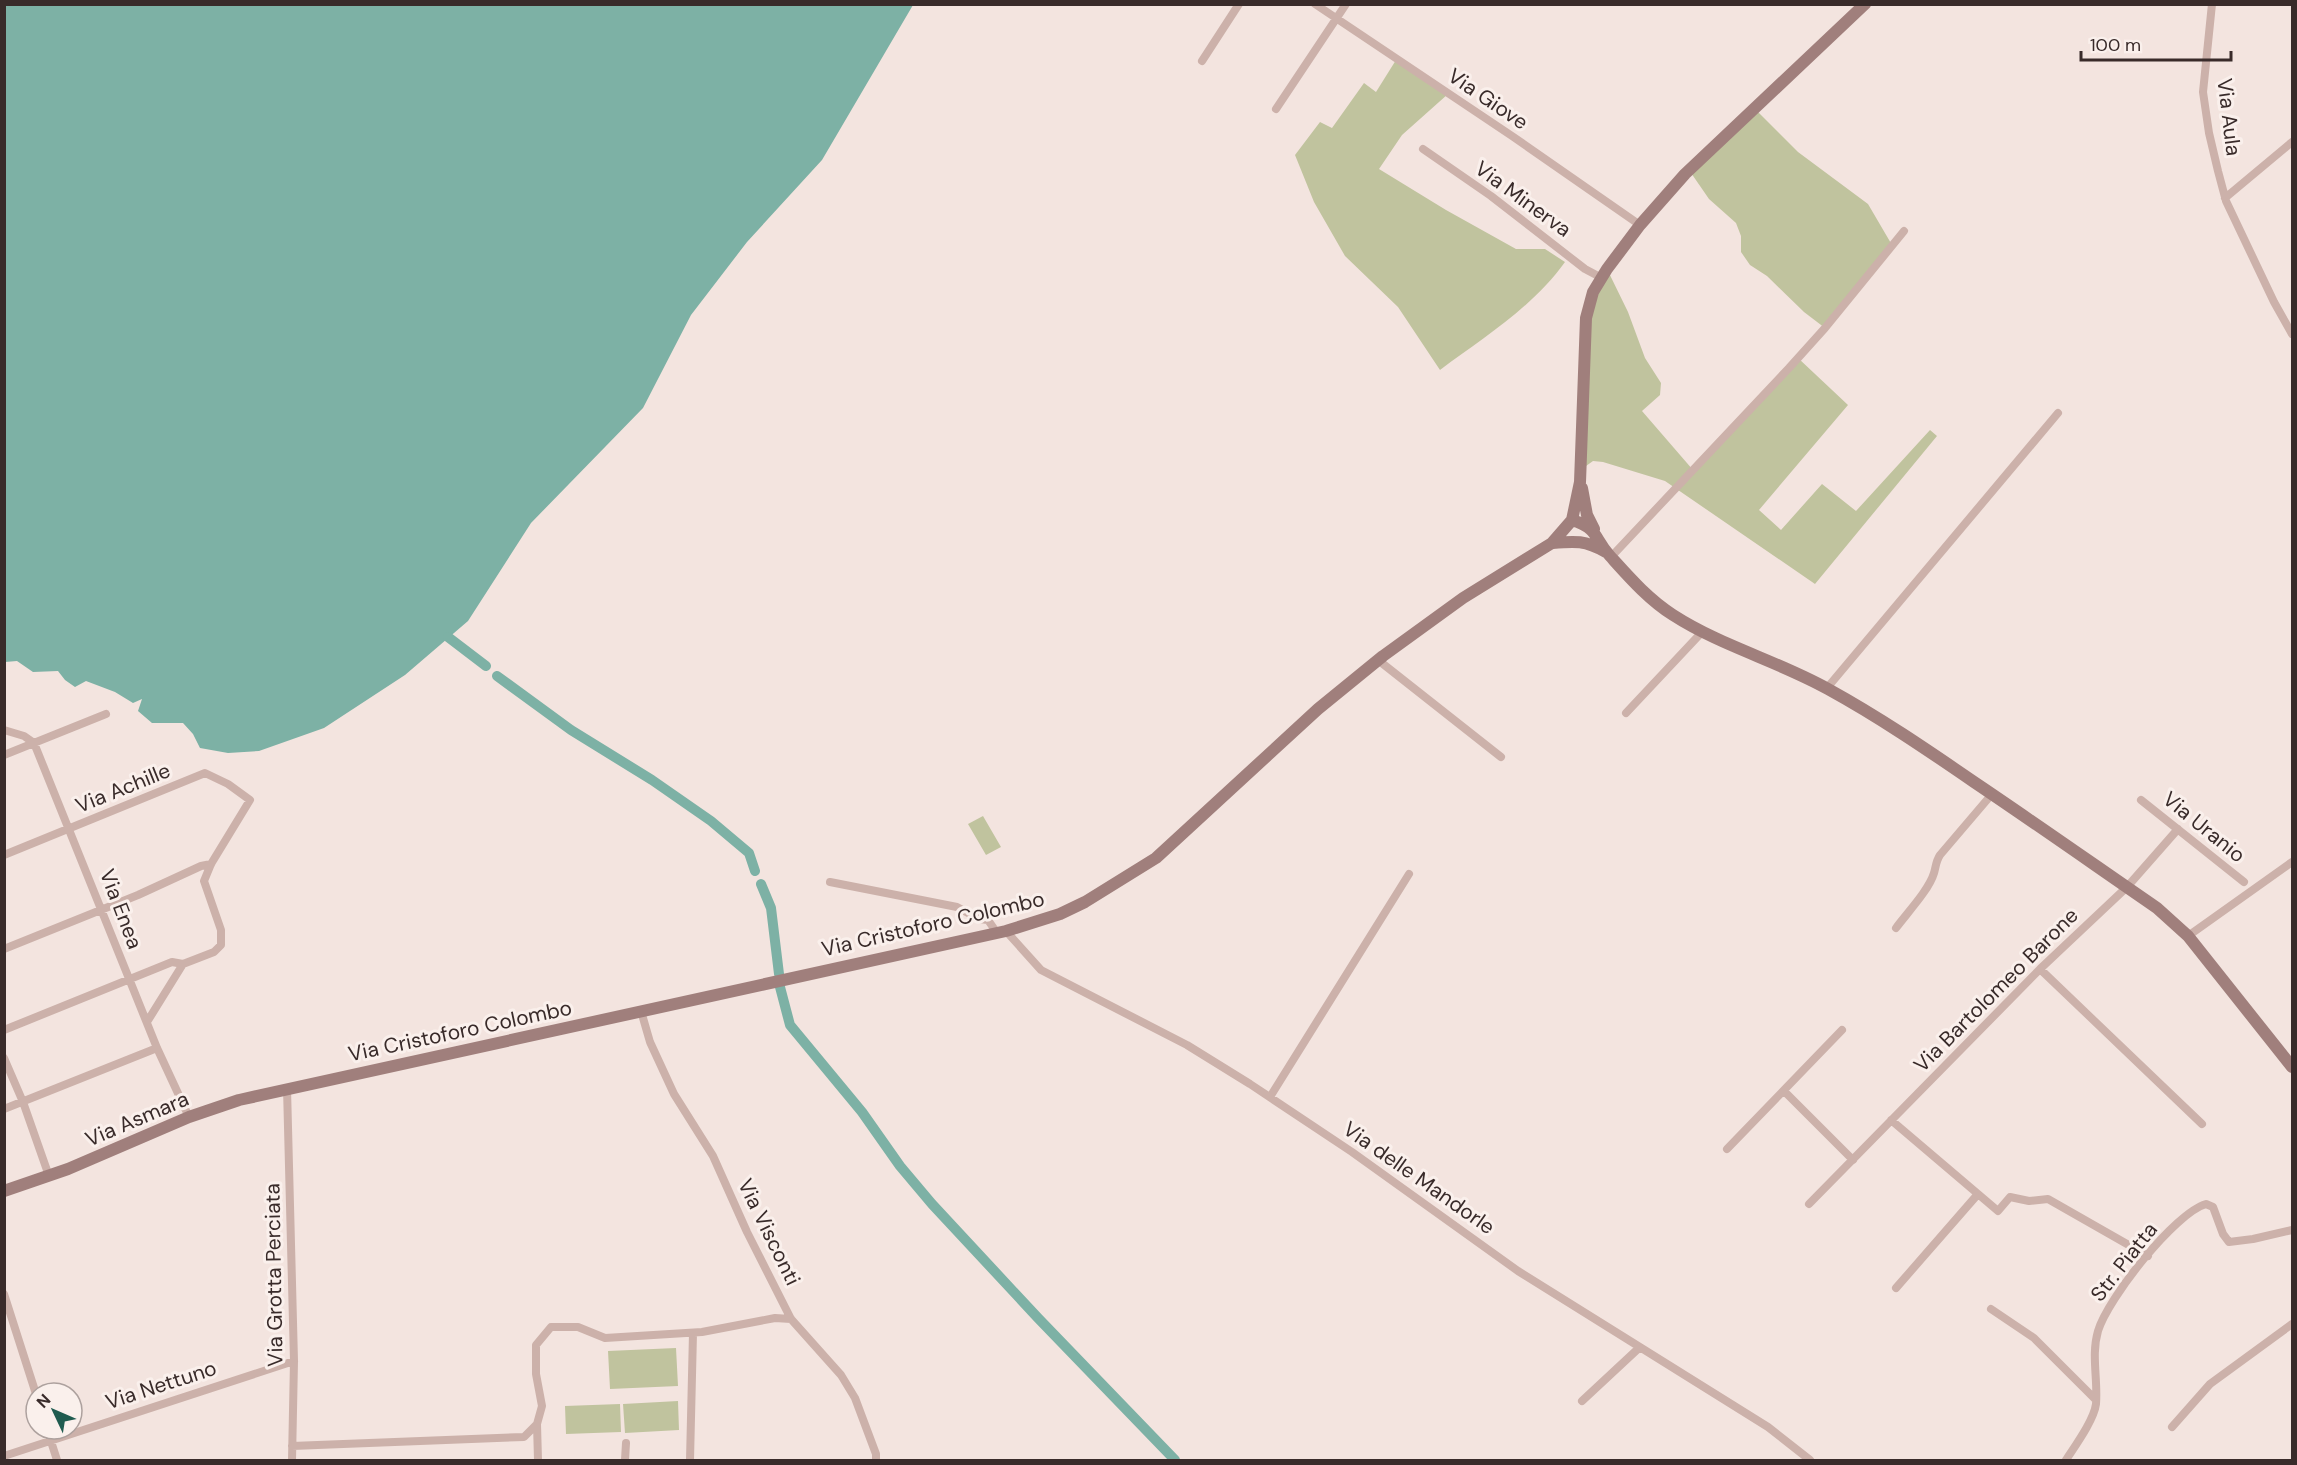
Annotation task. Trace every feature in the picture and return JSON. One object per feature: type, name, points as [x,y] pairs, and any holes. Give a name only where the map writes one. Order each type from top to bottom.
[{"type":"main road","points":[[1865,4],[1689,170],[1640,225],[1593,292],[1586,318],[1580,482],[1572,520],[1585,524],[1592,538],[1648,596],[1674,615],[1703,631],[1827,688],[1884,722],[2157,908],[2188,936],[2292,1067]]},
{"type":"main road","points":[[1580,482],[1592,538]]},
{"type":"main road","name":"Via Cristoforo Colombo","points":[[287,1088],[1002,932],[1068,910],[1111,887],[1156,858],[1318,709],[1378,660],[1462,598],[1552,543],[1572,520]]},
{"type":"main road","points":[[1552,543],[1592,538]]},
{"type":"main road","name":"Via Asmara","points":[[4,1191],[49,1176],[189,1117],[239,1100],[287,1088]]},
{"type":"street","points":[[1202,61],[1239,4]]},
{"type":"street","name":"Via Giove","points":[[1315,4],[1640,225]]},
{"type":"street","points":[[1275,109],[1346,4]]},
{"type":"street","name":"Via Aula","points":[[2212,4],[2203,92],[2209,134],[2225,198],[2274,302],[2292,334]]},
{"type":"street","name":"Via Aula","points":[[2225,198],[2292,142]]},
{"type":"street","name":"Via Minerva","points":[[1423,149],[1491,196],[1585,269],[1602,278]]},
{"type":"street","points":[[1609,555],[1798,358],[1904,231]]},
{"type":"street","points":[[1827,688],[2058,413]]},
{"type":"street","points":[[1626,713],[1703,631]]},
{"type":"street","points":[[1378,660],[1501,757]]},
{"type":"street","points":[[4,755],[106,714]]},
{"type":"street","points":[[4,730],[24,736],[34,743]]},
{"type":"street","name":"Via Enea","points":[[34,743],[103,909],[157,1048],[189,1117]]},
{"type":"street","name":"Via Achille","points":[[4,855],[205,773],[228,784],[250,800],[211,864]]},
{"type":"street","points":[[1896,928],[1926,887],[1940,855],[1992,794]]},
{"type":"street","name":"Via Uranio","points":[[2141,800],[2244,882]]},
{"type":"street","name":"Via Bartolomeo Barone","points":[[1809,1204],[2040,969],[2127,887],[2178,829]]},
{"type":"street","points":[[2188,936],[2292,862]]},
{"type":"street","points":[[4,949],[201,866],[211,864]]},
{"type":"street","points":[[4,1030],[172,962],[183,964],[214,952],[221,945],[221,930],[204,881],[211,864]]},
{"type":"street","points":[[1270,1097],[1410,874]]},
{"type":"street","name":"Via delle Mandorle","points":[[830,882],[957,907],[979,919],[988,920],[1041,970],[1187,1045],[1270,1097],[1352,1152],[1518,1271],[1768,1427],[1810,1460]]},
{"type":"street","points":[[147,1022],[183,964]]},
{"type":"street","points":[[2040,969],[2202,1124]]},
{"type":"street","name":"Via Visconti","points":[[641,1011],[650,1042],[674,1094],[713,1156],[747,1232],[791,1319],[841,1375],[855,1398],[876,1454],[876,1461]]},
{"type":"street","points":[[1727,1149],[1842,1030]]},
{"type":"street","points":[[4,1109],[157,1048]]},
{"type":"street","points":[[4,1058],[23,1102],[49,1176]]},
{"type":"street","name":"Via Grotta Perciata","points":[[287,1088],[294,1361],[292,1461]]},
{"type":"street","points":[[1784,1091],[1853,1160]]},
{"type":"street","points":[[1891,1120],[1998,1211],[2010,1197],[2029,1201],[2048,1199],[2148,1256]]},
{"type":"street","points":[[1896,1288],[1978,1194]]},
{"type":"street","name":"Str. Piatta","points":[[2066,1461],[2090,1420],[2096,1400],[2094,1359],[2098,1332],[2106,1310],[2122,1286],[2189,1214],[2196,1207],[2206,1204],[2212,1207],[2223,1234],[2229,1242],[2292,1230]]},
{"type":"street","points":[[4,1294],[32,1381]]},
{"type":"street","points":[[1991,1309],[2034,1338],[2096,1400]]},
{"type":"street","points":[[538,1461],[537,1424],[542,1406],[536,1374],[536,1345],[551,1327],[578,1328],[605,1338],[693,1333],[775,1318],[791,1319]]},
{"type":"street","points":[[2172,1427],[2210,1384],[2292,1324]]},
{"type":"street","points":[[690,1461],[693,1333]]},
{"type":"street","points":[[1582,1401],[1640,1347]]},
{"type":"street","name":"Via Nettuno","points":[[84,1430],[294,1361]]},
{"type":"street","points":[[292,1446],[524,1437],[537,1424]]},
{"type":"street","points":[[51,1441],[57,1461]]},
{"type":"street","name":"Via Nettuno","points":[[4,1456],[51,1441]]},
{"type":"street","points":[[625,1461],[626,1443]]},
{"type":"green space","points":[[1396,60],[1448,94],[1402,135],[1379,169],[1516,249],[1545,249],[1565,262],[1523,308],[1440,370],[1398,307],[1345,256],[1314,202],[1295,155],[1320,122],[1332,128],[1364,83],[1376,92]]},
{"type":"green space","points":[[1754,108],[1798,152],[1868,204],[1892,245],[1825,328],[1804,312],[1767,276],[1750,265],[1741,252],[1741,236],[1736,223],[1709,199],[1689,170]]},
{"type":"green space","points":[[1607,269],[1628,312],[1645,358],[1661,383],[1660,395],[1642,411],[1693,470],[1798,358],[1848,405],[1759,510],[1781,530],[1822,484],[1856,511],[1930,430],[1937,436],[1815,584],[1665,481],[1603,462],[1593,461],[1586,466],[1586,318]]},
{"type":"green space","points":[[983,816],[1001,847],[986,855],[968,824]]},
{"type":"green space","points":[[676,1348],[678,1386],[610,1389],[608,1351]]},
{"type":"green space","points":[[678,1401],[679,1430],[625,1433],[623,1404]]},
{"type":"green space","points":[[620,1404],[621,1432],[566,1434],[565,1406]]},
{"type":"water","points":[[5,4],[913,5],[822,160],[747,242],[691,315],[643,408],[531,523],[468,621],[405,675],[324,728],[259,751],[228,753],[200,748],[193,734],[183,723],[152,723],[138,711],[142,699],[133,703],[115,692],[86,681],[75,687],[58,671],[33,672],[17,661],[5,662]]},
{"type":"waterway","points":[[448,637],[486,666]]},
{"type":"waterway","points":[[497,676],[571,730],[652,780],[711,821],[749,853],[755,871]]},
{"type":"waterway","points":[[761,884],[771,908],[779,974]]},
{"type":"waterway","points":[[780,987],[790,1025],[862,1112],[900,1166],[932,1204],[1038,1318],[1175,1460]]}]
